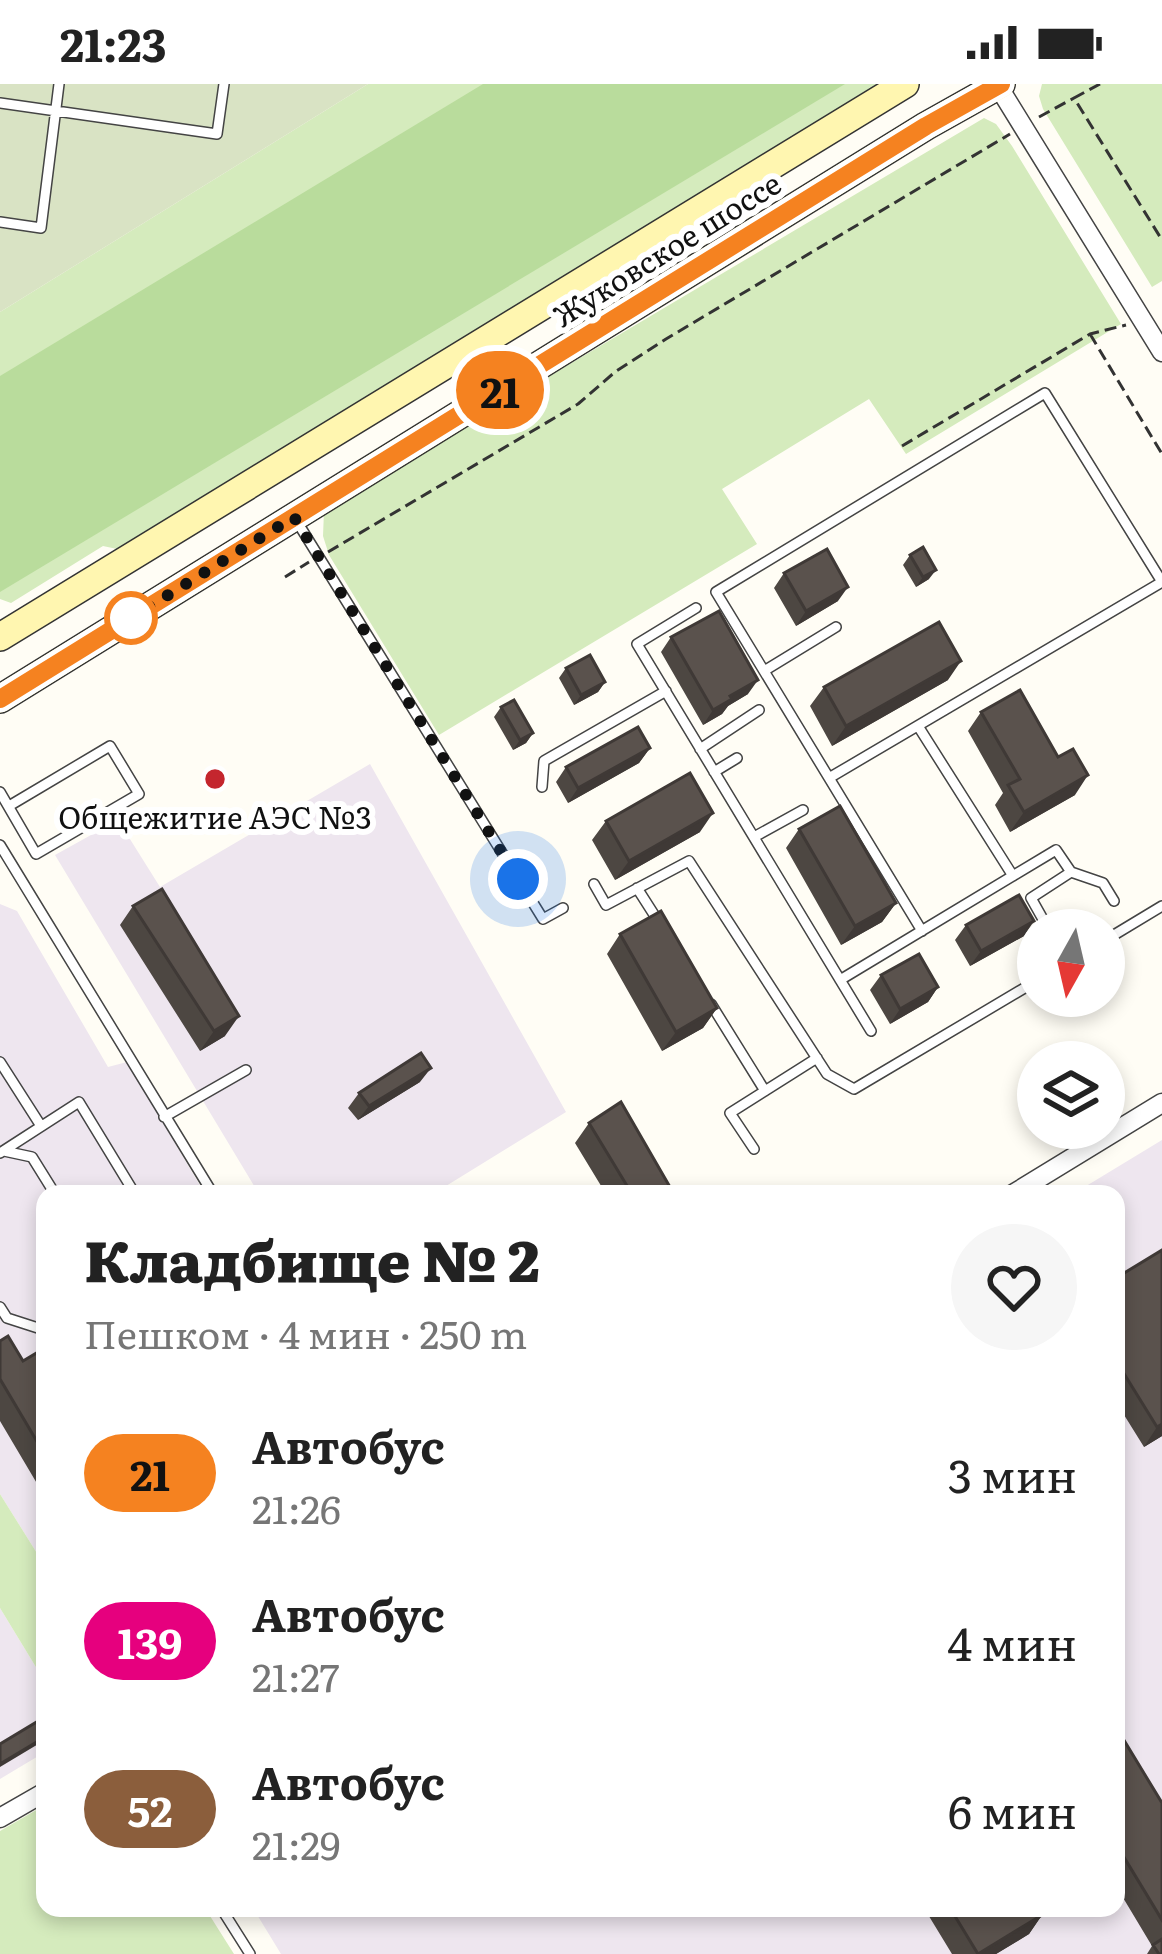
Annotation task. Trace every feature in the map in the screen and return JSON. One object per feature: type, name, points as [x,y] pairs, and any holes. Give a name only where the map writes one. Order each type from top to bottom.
[{"type":"main road","name":"Жуковское шоссе","points":[[2,631],[905,84]]},
{"type":"main road","name":"Жуковское шоссе","points":[[0,699],[926,126],[1000,85]]},
{"type":"main road","points":[[722,196],[716,213],[718,226],[726,234],[747,237]]},
{"type":"street","points":[[1000,85],[1151,324],[1162,352]]},
{"type":"street","points":[[1028,1185],[1162,1103]]},
{"type":"street","points":[[0,1818],[36,1797]]},
{"type":"lane","points":[[0,222],[41,228],[59,84]]},
{"type":"lane","points":[[0,104],[217,134],[224,84]]},
{"type":"lane","points":[[829,778],[1162,582],[1045,393],[716,592],[829,778],[922,931]]},
{"type":"lane","points":[[294,517],[543,919],[563,908]]},
{"type":"lane","points":[[696,608],[637,644],[871,1031]]},
{"type":"lane","points":[[764,671],[836,627]]},
{"type":"lane","points":[[542,787],[544,760],[666,692]]},
{"type":"lane","points":[[700,748],[759,710]]},
{"type":"lane","points":[[917,726],[1013,876]]},
{"type":"lane","points":[[0,792],[12,812],[36,854],[139,794],[110,746],[29,794],[8,806]]},
{"type":"lane","points":[[714,772],[737,758]]},
{"type":"lane","points":[[754,837],[802,809]]},
{"type":"lane","points":[[0,845],[207,1185]]},
{"type":"lane","points":[[840,980],[1056,850],[1071,872],[1103,883],[1114,901]]},
{"type":"lane","points":[[594,884],[606,904],[689,861],[827,1074],[854,1089],[1017,992]]},
{"type":"lane","points":[[1037,909],[1031,898],[1071,872]]},
{"type":"lane","points":[[637,888],[663,928]]},
{"type":"lane","points":[[1125,928],[1162,906]]},
{"type":"lane","points":[[701,989],[766,1091]]},
{"type":"lane","points":[[754,1149],[730,1113],[817,1058]]},
{"type":"lane","points":[[0,1062],[41,1126]]},
{"type":"lane","points":[[164,1117],[246,1070]]},
{"type":"lane","points":[[2,1152],[79,1102],[129,1185]]},
{"type":"lane","points":[[2,1152],[32,1157],[49,1185]]},
{"type":"lane","points":[[0,1306],[7,1318],[36,1327]]},
{"type":"lane","points":[[227,1917],[250,1954]]},
{"type":"path","points":[[1070,84],[1162,240]]},
{"type":"path","points":[[285,577],[578,404],[615,372],[666,339],[1023,125],[1100,84]]},
{"type":"path","points":[[902,446],[1090,334],[1151,324]]},
{"type":"path","points":[[1090,334],[1162,454]]},
{"type":"shaded area","points":[[370,764],[566,1112],[448,1185],[254,1185],[55,855],[118,820],[160,887]]},
{"type":"shaded area","points":[[0,904],[17,911],[108,1067],[127,1062],[200,1185],[36,1185],[36,1552],[0,1494]]},
{"type":"shaded area","points":[[1162,1140],[1162,1954],[281,1954],[258,1917],[1125,1917],[1125,1185],[1088,1185]]},
{"type":"shaded area","points":[[0,1608],[36,1667],[36,1757],[0,1779]]},
{"type":"green space","points":[[0,84],[368,84],[0,312]]},
{"type":"green space","points":[[368,84],[884,84],[117,549],[103,546],[11,603],[0,599],[0,312]]},
{"type":"green space","points":[[483,84],[845,84],[0,592],[0,376]]},
{"type":"green space","points":[[1042,84],[1162,84],[1162,281],[1152,287],[1043,109]]},
{"type":"green space","points":[[984,118],[996,124],[1012,146],[1121,324],[906,454],[869,399],[722,489],[757,544],[439,735],[329,555],[323,536],[324,511],[460,428],[491,416],[521,393]]},
{"type":"green space","points":[[0,1494],[36,1552],[36,1667],[0,1608]]},
{"type":"green space","points":[[36,1810],[36,1917],[211,1917],[234,1954],[0,1954],[0,1831]]},
{"type":"building","points":[[923,547],[936,570],[923,577],[910,555]]},
{"type":"building","points":[[827,549],[848,587],[806,611],[784,573]]},
{"type":"building","points":[[719,611],[758,680],[713,710],[671,637]]},
{"type":"building","points":[[939,622],[961,661],[846,726],[824,687]]},
{"type":"building","points":[[590,655],[605,682],[581,695],[566,668]]},
{"type":"building","points":[[1020,690],[1058,757],[1073,749],[1088,775],[1024,812],[1008,785],[1020,779],[981,712]]},
{"type":"building","points":[[514,700],[533,733],[520,740],[501,707]]},
{"type":"building","points":[[638,727],[650,748],[578,788],[566,767]]},
{"type":"building","points":[[690,773],[713,813],[629,861],[606,821]]},
{"type":"building","points":[[840,806],[896,903],[855,926],[799,829]]},
{"type":"building","points":[[162,889],[239,1016],[214,1031],[133,906]]},
{"type":"building","points":[[1019,895],[1027,909],[1017,909],[1017,931],[981,951],[966,925]]},
{"type":"building","points":[[661,911],[717,1008],[676,1032],[620,934]]},
{"type":"building","points":[[919,954],[938,987],[900,1009],[881,975]]},
{"type":"building","points":[[421,1053],[431,1068],[369,1106],[359,1093]]},
{"type":"building","points":[[621,1102],[669,1185],[627,1185],[589,1123]]},
{"type":"building","points":[[1162,1250],[1162,1424],[1157,1427],[1125,1375],[1125,1273]]},
{"type":"building","points":[[8,1336],[23,1361],[36,1353],[36,1440],[0,1379],[0,1341]]},
{"type":"building","points":[[36,1722],[36,1742],[0,1764],[0,1744]]},
{"type":"building","points":[[1125,1742],[1162,1803],[1162,1920],[1125,1859]]},
{"type":"building","points":[[955,1917],[1039,1917],[978,1954]]},
{"type":"bus line","name":"21","points":[[0,699],[1001,84]]},
{"type":"place","name":"Общежитие АЭС №3","points":[[215,779]]},
{"type":"route","points":[[131,618],[294,517],[518,879]]}]
